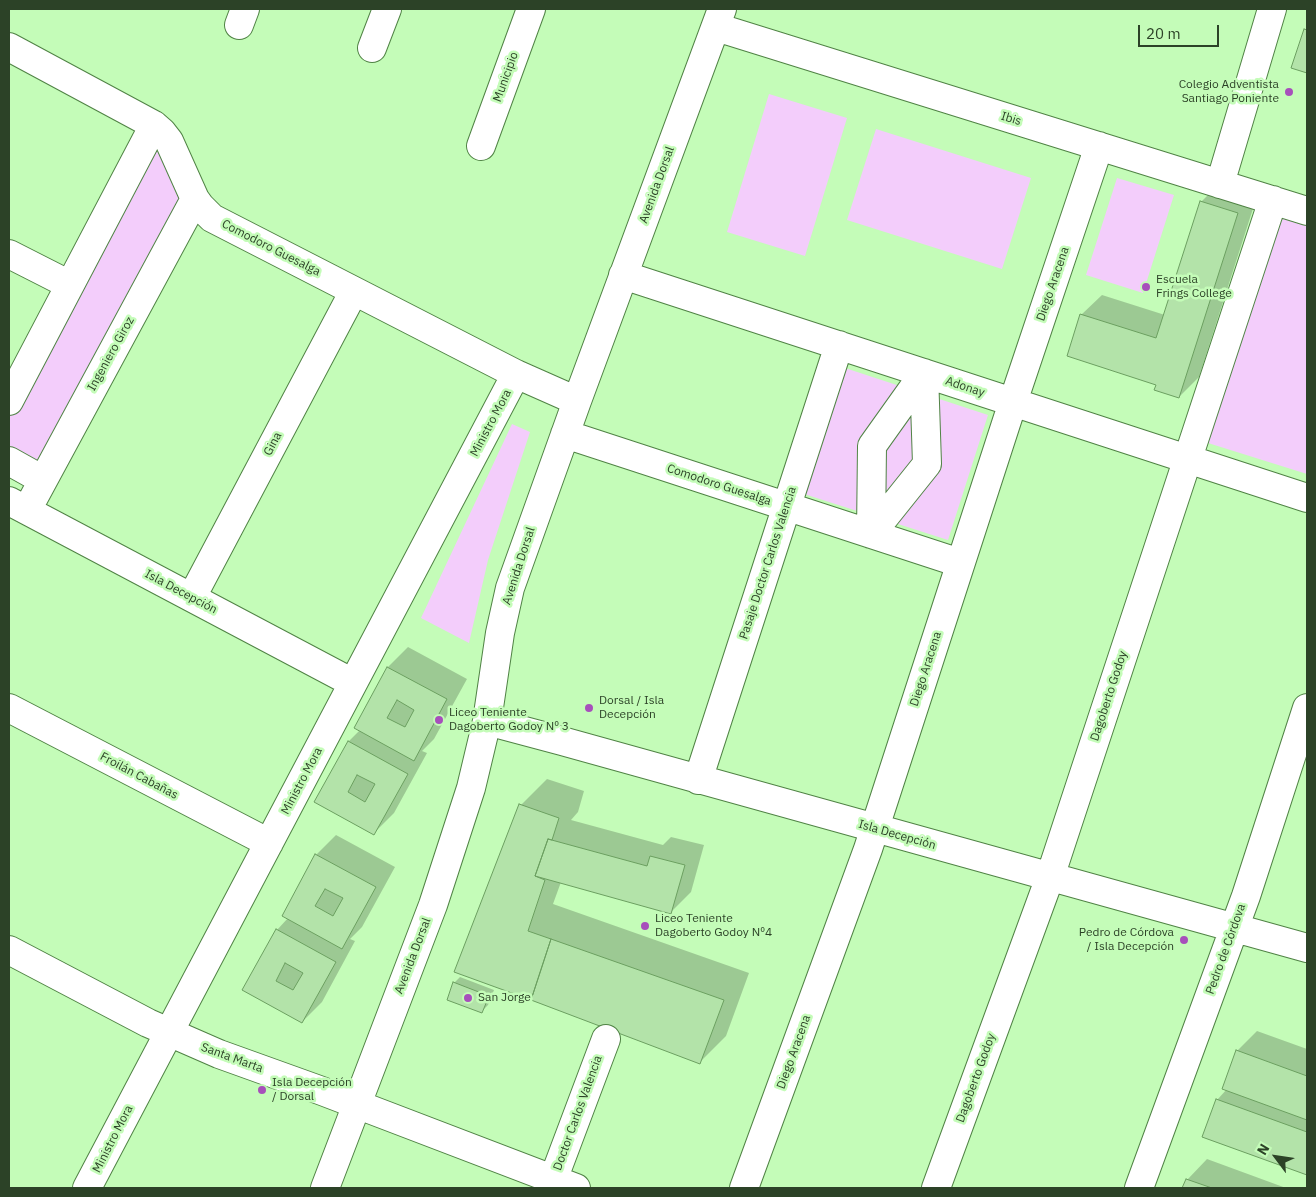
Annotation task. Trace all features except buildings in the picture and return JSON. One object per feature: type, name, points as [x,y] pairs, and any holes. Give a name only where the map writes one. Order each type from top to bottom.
[{"type":"street","points":[[372,48],[387,9]]},
{"type":"street","name":"Municipio","points":[[481,146],[530,9]]},
{"type":"street","points":[[1220,184],[1272,9]]},
{"type":"street","name":"Ibis","points":[[719,18],[1099,146],[1307,211]]},
{"type":"street","name":"Avenida Dorsal","points":[[326,1188],[436,896],[471,788],[487,721],[500,633],[510,588],[576,401],[719,18]]},
{"type":"street","name":"Comodoro Guesalga","points":[[9,47],[154,125],[169,141],[196,199],[206,212],[219,222],[516,374],[576,401]]},
{"type":"street","points":[[9,401],[154,125]]},
{"type":"street","name":"Diego Aracena","points":[[744,1188],[868,849],[960,563],[1099,146]]},
{"type":"street","name":"Ingeniero Giroz","points":[[18,505],[43,480],[196,199]]},
{"type":"street","name":"Dagoberto Godoy","points":[[936,1188],[1050,877],[1272,200]]},
{"type":"street","points":[[9,254],[70,285]]},
{"type":"street","name":"Adonay","points":[[624,275],[1307,498]]},
{"type":"street","name":"Gina","points":[[192,598],[354,291]]},
{"type":"street","name":"Pasaje Doctor Carlos Valencia","points":[[698,780],[839,345]]},
{"type":"street","points":[[871,534],[927,464],[924,373]]},
{"type":"street","points":[[871,534],[872,446],[924,373]]},
{"type":"street","name":"Ministro Mora","points":[[87,1188],[516,374]]},
{"type":"street","name":"Comodoro Guesalga","points":[[565,434],[960,563]]},
{"type":"street","points":[[9,461],[43,480]]},
{"type":"street","name":"Isla Decepción","points":[[18,505],[353,683]]},
{"type":"street","name":"Froilán Cabañas","points":[[9,708],[269,843]]},
{"type":"street","name":"Pedro de Córdova","points":[[1139,1188],[1234,928],[1307,708]]},
{"type":"street","name":"Isla Decepción","points":[[487,721],[1307,948]]},
{"type":"street","name":"Santa Marta","points":[[9,950],[168,1033],[560,1185]]},
{"type":"street","name":"Doctor Carlos Valencia","points":[[560,1185],[606,1039]]},
{"type":"shaded area","points":[[769,94],[847,118],[805,256],[727,232]]},
{"type":"shaded area","points":[[876,129],[1031,178],[1002,269],[847,220]]},
{"type":"shaded area","points":[[152,144],[164,153],[188,202],[44,465],[9,447],[9,412]]},
{"type":"shaded area","points":[[1117,178],[1174,195],[1143,293],[1086,275]]},
{"type":"shaded area","points":[[1280,213],[1307,221],[1307,474],[1208,443]]},
{"type":"shaded area","points":[[845,368],[988,415],[948,540],[804,494]]},
{"type":"shaded area","points":[[512,424],[530,432],[488,560],[469,643],[421,618]]},
{"type":"place","name":"Colegio Adventista Santiago Poniente","points":[[1289,92]]},
{"type":"place","name":"Escuela Frings College","points":[[1146,287]]},
{"type":"place","name":"Dorsal / Isla Decepción","points":[[589,708]]},
{"type":"place","name":"Liceo Teniente Dagoberto Godoy Nº 3","points":[[439,720]]},
{"type":"place","name":"Liceo Teniente Dagoberto Godoy Nº4","points":[[645,926]]},
{"type":"place","name":"Pedro de Córdova / Isla Decepción","points":[[1184,940]]},
{"type":"place","name":"San Jorge","points":[[468,998]]},
{"type":"place","name":"Isla Decepción / Dorsal","points":[[262,1090]]}]
